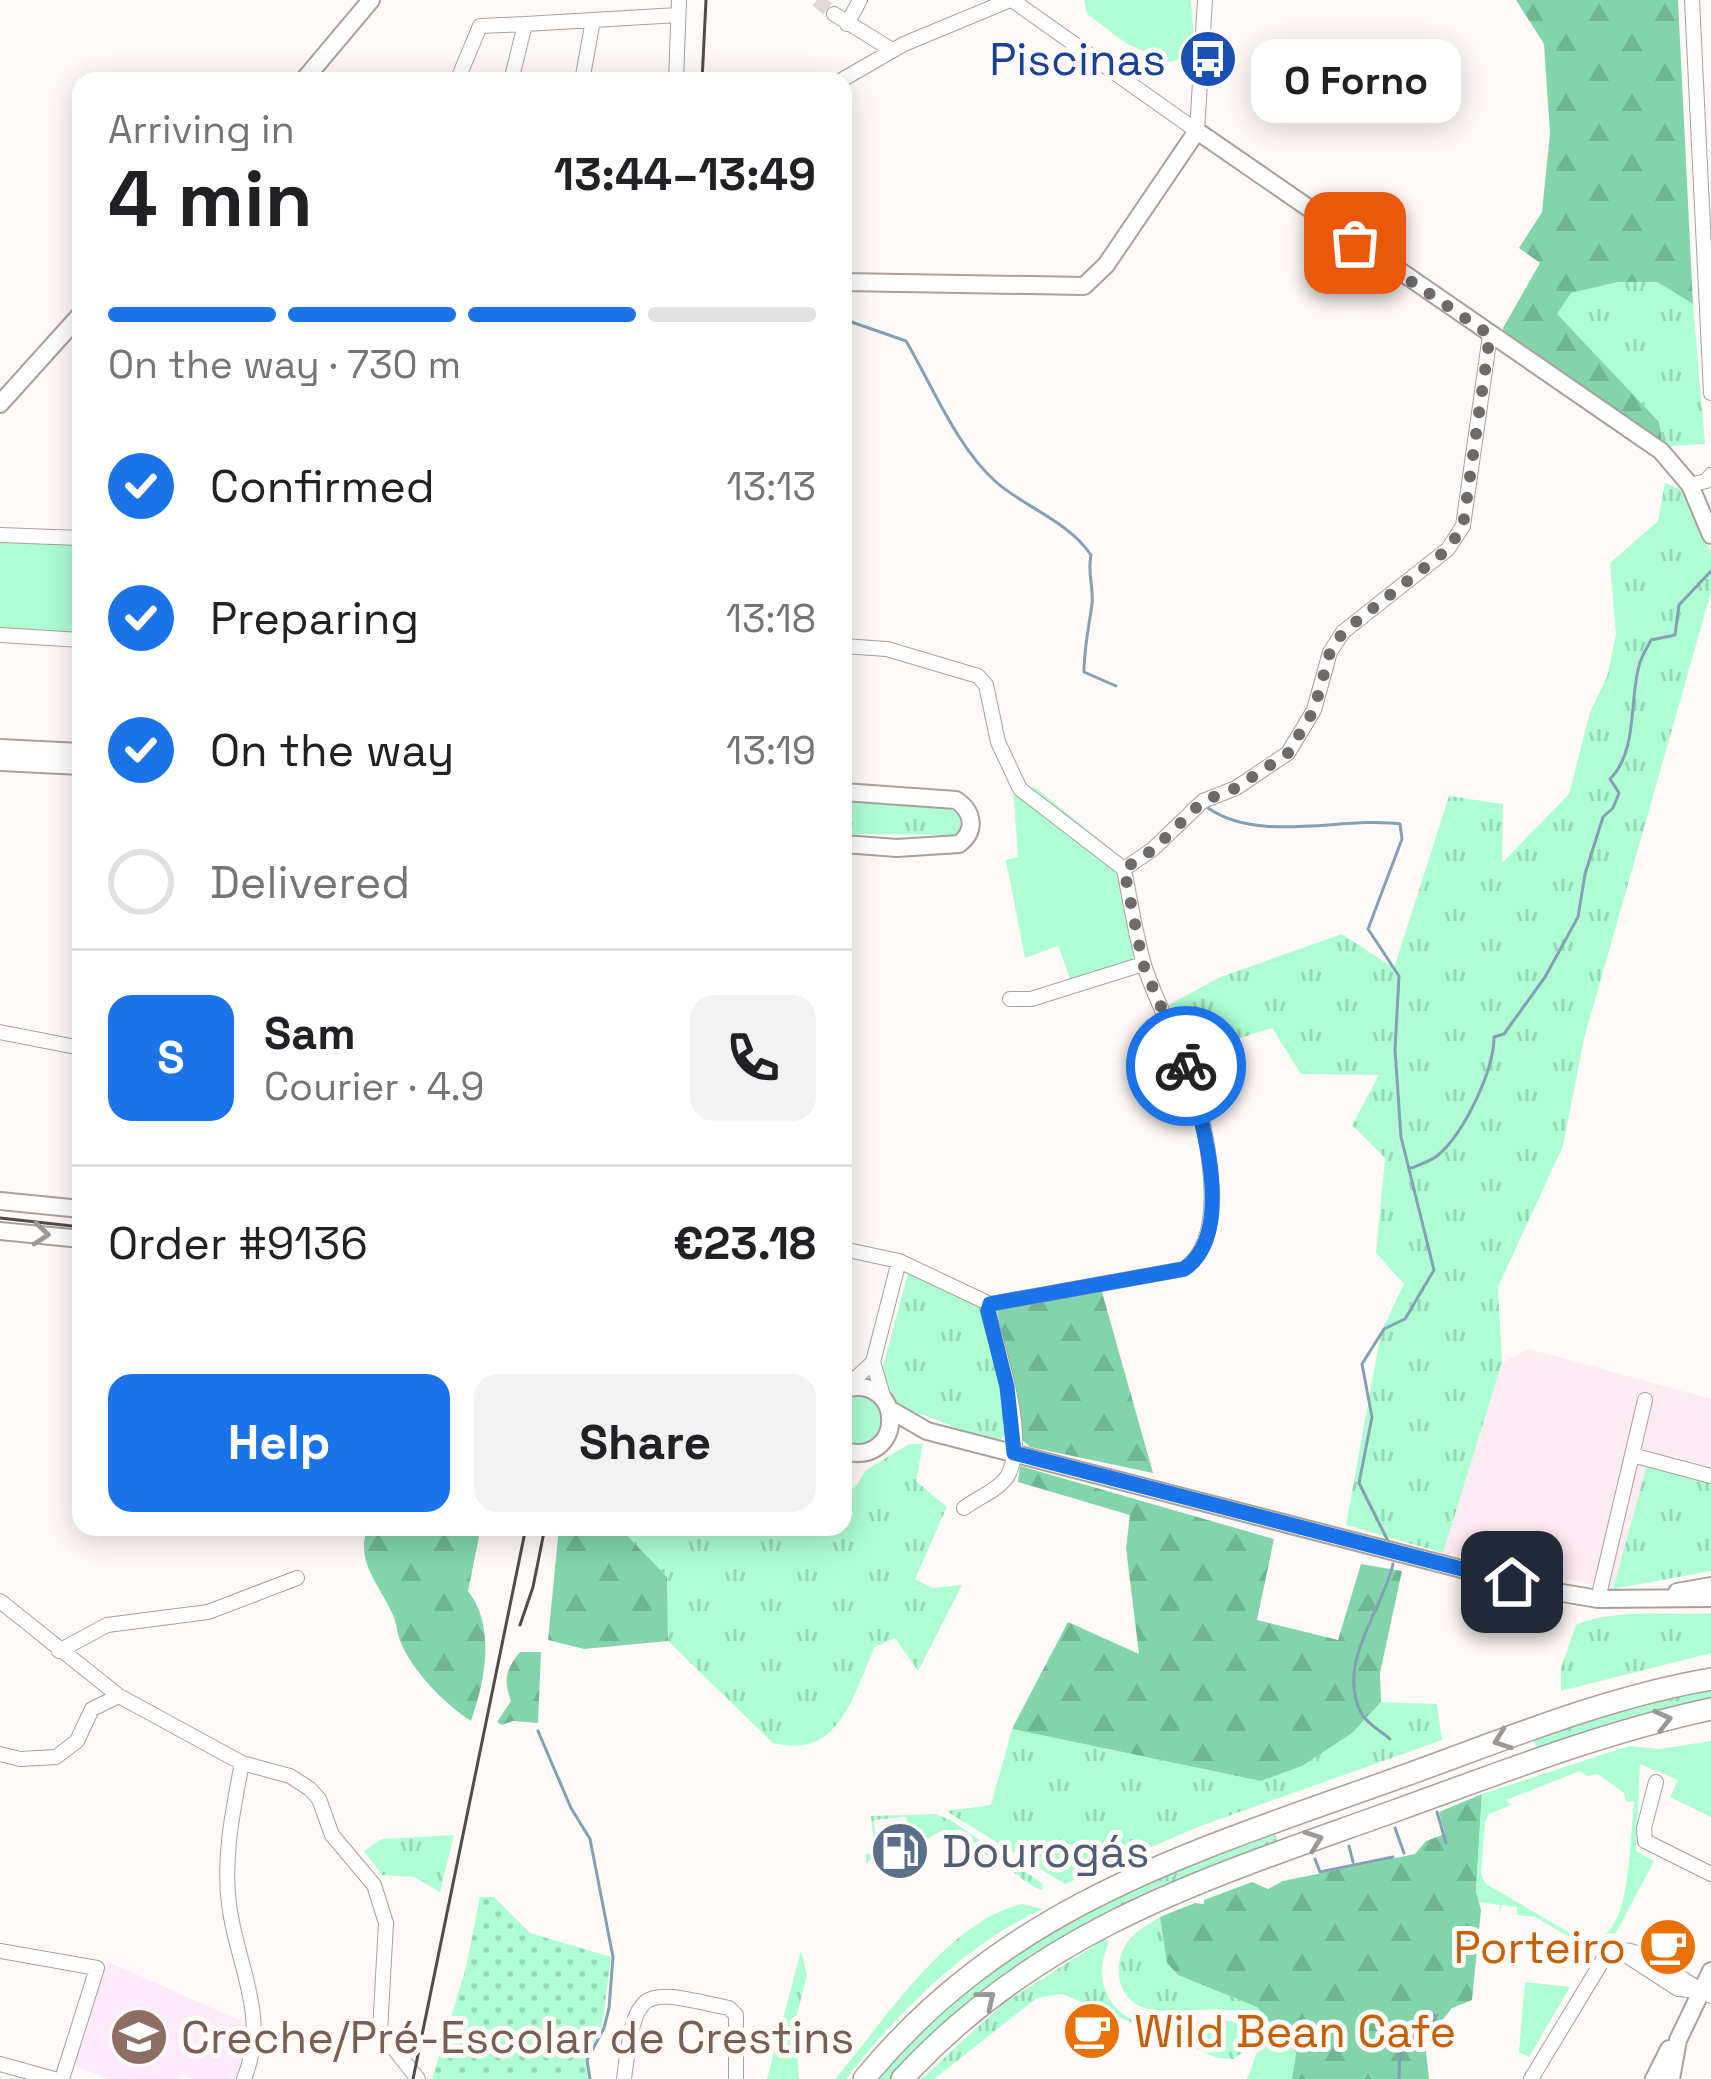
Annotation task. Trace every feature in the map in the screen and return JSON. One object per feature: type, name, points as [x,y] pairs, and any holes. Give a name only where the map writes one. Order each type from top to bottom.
[{"type":"highway","points":[[1613,1702],[1630,1687],[1711,1665]]},
{"type":"highway","points":[[864,2079],[922,2015],[968,1975],[1090,1897],[1184,1856],[1613,1702],[1711,1679]]},
{"type":"highway","points":[[902,2079],[951,2029],[1017,1976],[1127,1912],[1574,1747],[1711,1709]]},
{"type":"main road","points":[[317,72],[371,0]]},
{"type":"main road","points":[[852,282],[1084,286],[1106,265],[1197,131],[1705,481],[1711,535]]},
{"type":"main road","points":[[0,404],[72,324]]},
{"type":"main road","points":[[0,748],[72,752]]},
{"type":"main road","points":[[0,762],[72,766]]},
{"type":"main road","points":[[852,793],[956,800],[966,807],[971,820],[965,839],[942,848],[852,844]]},
{"type":"main road","points":[[0,1202],[72,1208]]},
{"type":"main road","points":[[0,1231],[72,1238]]},
{"type":"main road","points":[[852,1388],[866,1387],[927,1431],[1538,1589],[1598,1599],[1711,1598]]},
{"type":"main road","points":[[884,1442],[890,1432],[887,1404]]},
{"type":"main road","points":[[852,1452],[865,1454],[884,1442],[927,1431]]},
{"type":"main road","points":[[1635,1600],[1711,1586]]},
{"type":"main road","points":[[1654,2079],[1706,1994],[1711,1971]]},
{"type":"main road","points":[[1671,2079],[1686,2023]]},
{"type":"street","points":[[860,0],[841,19],[892,50]]},
{"type":"street","points":[[852,74],[892,50],[1011,0],[1197,131]]},
{"type":"street","points":[[1197,131],[1205,0]]},
{"type":"street","points":[[1692,0],[1711,393]]},
{"type":"street","points":[[461,72],[480,26],[592,20],[679,7],[676,72]]},
{"type":"street","points":[[583,72],[592,20]]},
{"type":"street","points":[[513,72],[525,24]]},
{"type":"street","points":[[1124,869],[1154,849],[1203,801],[1236,788],[1288,753],[1314,710],[1330,652],[1343,632],[1448,549],[1463,526],[1490,335]]},
{"type":"street","points":[[0,535],[72,538]]},
{"type":"street","points":[[0,635],[72,639]]},
{"type":"street","points":[[852,647],[887,649],[978,676],[986,685],[998,742],[1020,789],[1124,869],[1143,964],[1189,1075],[1213,1184],[1209,1230],[1184,1269],[990,1304],[898,1262],[852,1251]]},
{"type":"street","points":[[1010,999],[1031,999],[1143,964]]},
{"type":"street","points":[[0,1032],[72,1046]]},
{"type":"street","points":[[887,1404],[873,1362],[898,1262]]},
{"type":"street","points":[[964,1508],[1004,1480],[1014,1453],[990,1304]]},
{"type":"street","points":[[852,1381],[873,1362]]},
{"type":"street","points":[[1598,1599],[1645,1400]]},
{"type":"street","points":[[1632,1455],[1711,1476]]},
{"type":"street","points":[[59,1651],[106,1624],[208,1612],[297,1578]]},
{"type":"street","points":[[0,1601],[119,1696],[242,1763],[290,1776],[310,1789],[332,1835],[374,1885],[386,1923],[380,2032],[418,2079]]},
{"type":"street","points":[[0,1754],[20,1759],[56,1757],[77,1741],[92,1709],[119,1696]]},
{"type":"street","points":[[242,1763],[227,1841],[229,1906],[252,1991],[251,2062],[244,2079]]},
{"type":"street","points":[[1655,1782],[1645,1841],[1711,1874]]},
{"type":"street","points":[[1531,2079],[1605,1954],[1617,1949],[1632,1951],[1685,1976],[1706,1994]]},
{"type":"street","points":[[0,1951],[97,1968],[58,2079],[0,2064]]},
{"type":"street","points":[[624,2079],[640,2007],[648,1997],[661,1994],[729,2008],[736,2015],[736,2079]]},
{"type":"shaded area","points":[[1529,1349],[1711,1399],[1711,1473],[1648,1462],[1613,1589],[1443,1553],[1502,1363]]},
{"type":"shaded area","name":"Creche/Pré-Escolar de Crestins","points":[[108,1962],[244,2022],[244,2062],[237,2079],[194,2079],[182,2074],[179,2079],[109,2079],[73,2066]]},
{"type":"green space","points":[[1084,0],[1191,0],[1195,55],[1170,62],[1127,44],[1087,14]]},
{"type":"green space","points":[[1516,0],[1678,0],[1693,304],[1657,282],[1618,282],[1571,293],[1557,314],[1659,422],[1663,447],[1504,336],[1503,328],[1540,263],[1519,248],[1542,212],[1550,133],[1544,44]]},
{"type":"green space","points":[[1618,282],[1657,282],[1693,304],[1705,444],[1663,447],[1557,314],[1571,293]]},
{"type":"green space","points":[[1665,483],[1686,492],[1711,553],[1711,592],[1584,1039],[1563,1146],[1498,1287],[1502,1363],[1443,1553],[1346,1525],[1381,1332],[1404,1284],[1376,1253],[1385,1158],[1352,1125],[1379,1075],[1301,1074],[1272,1028],[1192,1053],[1169,1005],[1218,978],[1342,934],[1394,968],[1449,796],[1503,804],[1502,863],[1569,794],[1616,635],[1610,563],[1658,521]]},
{"type":"green space","points":[[0,536],[72,541],[72,634],[0,629]]},
{"type":"green space","points":[[1013,788],[1036,788],[1120,856],[1134,963],[1071,981],[1058,946],[1025,958],[1006,860],[1018,857]]},
{"type":"green space","points":[[852,802],[941,806],[961,814],[957,835],[852,834]]},
{"type":"green space","points":[[909,1270],[985,1303],[1009,1428],[998,1444],[924,1415],[901,1411],[881,1373]]},
{"type":"green space","points":[[1100,1285],[1153,1473],[1030,1447],[1020,1438],[997,1310]]},
{"type":"green space","points":[[852,1396],[875,1400],[881,1420],[877,1436],[864,1445],[854,1445]]},
{"type":"green space","points":[[909,1444],[923,1444],[916,1481],[947,1507],[915,1579],[933,1588],[962,1585],[918,1671],[895,1638],[875,1647],[850,1703],[829,1733],[796,1746],[773,1743],[668,1641],[667,1577],[628,1536],[852,1536],[852,1488],[866,1470]]},
{"type":"green space","points":[[1648,1461],[1711,1473],[1711,1571],[1613,1589]]},
{"type":"green space","points":[[1020,1466],[1274,1539],[1257,1620],[1338,1640],[1361,1564],[1402,1571],[1380,1673],[1381,1702],[1352,1733],[1302,1766],[1261,1781],[1012,1729],[1068,1622],[1139,1654],[1126,1548],[1130,1515],[1018,1482]]},
{"type":"green space","points":[[479,1536],[468,1591],[482,1621],[485,1654],[471,1721],[431,1686],[406,1654],[393,1615],[366,1562],[365,1539]]},
{"type":"green space","points":[[558,1536],[628,1536],[667,1577],[668,1641],[584,1649],[548,1640]]},
{"type":"green space","points":[[1711,1613],[1711,1653],[1561,1691],[1561,1668],[1576,1625],[1625,1615]]},
{"type":"green space","points":[[520,1652],[541,1652],[538,1723],[502,1725],[497,1722],[511,1701],[507,1675]]},
{"type":"green space","points":[[1711,1688],[1711,1700],[1625,1720],[1537,1749],[1533,1739],[1630,1707]]},
{"type":"green space","points":[[1381,1702],[1437,1704],[1442,1740],[1198,1827],[1065,1884],[946,1811],[991,1805],[1012,1729],[1261,1781],[1302,1766],[1352,1733]]},
{"type":"green space","points":[[1711,1741],[1711,1817],[1670,1797],[1678,1780],[1640,1764],[1636,1851],[1654,1861],[1616,1933],[1606,1934],[1625,1892],[1634,1801],[1626,1802],[1624,1793],[1598,1774],[1587,1776],[1580,1771],[1506,1800],[1511,1805],[1489,1814],[1481,1874],[1486,1884],[1589,1944],[1587,1947],[1535,1917],[1517,1915],[1517,1907],[1502,1905],[1499,1913],[1500,1905],[1479,1902],[1482,1794],[1629,1746],[1659,1749]]},
{"type":"green space","points":[[1482,1794],[1476,1891],[1481,1910],[1472,2000],[1452,2008],[1425,2042],[1429,2079],[1292,2079],[1296,2053],[1257,2007],[1178,1975],[1167,1963],[1160,1917],[1252,1882],[1268,1889],[1283,1881],[1415,1854],[1426,1841],[1445,1834],[1439,1812]]},
{"type":"green space","points":[[936,1814],[1043,1884],[1042,1890],[943,1830],[915,1846],[906,1817],[874,1820],[877,1853],[866,1864],[866,1854],[875,1853],[871,1816]]},
{"type":"green space","points":[[1275,1832],[1278,1843],[1118,1909],[1021,1964],[932,2035],[891,2079],[876,2079],[976,1982],[1043,1933],[1140,1885]]},
{"type":"green space","points":[[454,1835],[440,1892],[414,1877],[382,1875],[364,1851],[382,1839]]},
{"type":"green space","points":[[480,1897],[494,1897],[530,1933],[611,1957],[602,2027],[585,2059],[588,2079],[432,2079],[466,1968]]},
{"type":"green space","points":[[1022,1904],[1043,1909],[961,1960],[911,2005],[846,2079],[835,2079],[943,1952],[994,1914]]},
{"type":"green space","points":[[1160,1917],[1167,1963],[1178,1975],[1257,2007],[1296,2053],[1292,2079],[1247,2079],[1257,2048],[1257,2028],[1249,2016],[1214,2009],[1148,2009],[1129,1998],[1120,1980],[1123,1949]]},
{"type":"green space","points":[[1105,1939],[1109,1943],[1103,1983],[1114,2006],[1127,2017],[1160,2025],[1232,2021],[1247,2036],[1243,2052],[1234,2059],[1218,2058],[1062,1994],[1037,1998],[934,2079],[921,2079],[1004,2003]]},
{"type":"green space","points":[[801,1951],[807,1975],[795,2022],[799,2079],[767,2079]]},
{"type":"green space","points":[[1525,1982],[1570,1987],[1529,2057],[1519,2052]]},
{"type":"waterway","points":[[852,322],[906,341],[957,434],[982,467],[1008,491],[1071,533],[1091,555],[1092,604],[1084,672],[1116,686]]},
{"type":"waterway","points":[[1411,1168],[1437,1156],[1457,1133],[1483,1083],[1494,1037],[1504,1034],[1545,977],[1578,917],[1585,874],[1603,817],[1619,793],[1610,779],[1629,740],[1641,659],[1651,640],[1675,635],[1679,605],[1711,571]]},
{"type":"waterway","points":[[1208,808],[1252,825],[1400,824],[1402,839],[1368,929],[1399,976],[1395,1049],[1401,1137],[1434,1270],[1405,1319],[1384,1329],[1362,1364],[1372,1417],[1359,1483],[1388,1541]]},
{"type":"waterway","points":[[1390,1739],[1361,1713],[1354,1675],[1393,1564]]},
{"type":"waterway","points":[[538,1731],[571,1808],[590,1839],[613,1957],[604,2028],[587,2060],[590,2079]]},
{"type":"waterway","points":[[1437,1812],[1446,1843]]},
{"type":"waterway","points":[[1395,1828],[1404,1853]]},
{"type":"waterway","points":[[1349,1846],[1353,1862]]},
{"type":"waterway","points":[[1315,1859],[1320,1872],[1393,1857]]},
{"type":"waterway","points":[[1399,2079],[1400,2048],[1437,2015]]},
{"type":"tunnel","points":[[817,0],[834,14]]},
{"type":"tram line","points":[[702,72],[706,0]]},
{"type":"tram line","points":[[0,1218],[72,1226]]},
{"type":"tram line","points":[[413,2079],[524,1536]]},
{"type":"tram line","points":[[520,1625],[543,1536]]},
{"type":"way so far","points":[[1186,1066],[1143,964],[1124,869],[1154,849],[1203,801],[1236,788],[1288,753],[1314,710],[1330,652],[1343,632],[1448,549],[1463,526],[1490,335],[1355,243]]},
{"type":"place","name":"Piscinas","points":[[1208,59]]},
{"type":"place","name":"O Forno","points":[[1355,243]]},
{"type":"place","name":"Dourogás","points":[[900,1851]]},
{"type":"place","name":"Porteiro","points":[[1668,1947]]},
{"type":"place","name":"Wild Bean Cafe","points":[[1092,2031]]},
{"type":"place","name":"Creche/Pré-Escolar de Crestins","points":[[139,2037]]},
{"type":"route","points":[[1186,1066],[1213,1184],[1209,1230],[1184,1269],[990,1304],[1014,1430],[1014,1453],[1512,1582]]}]
